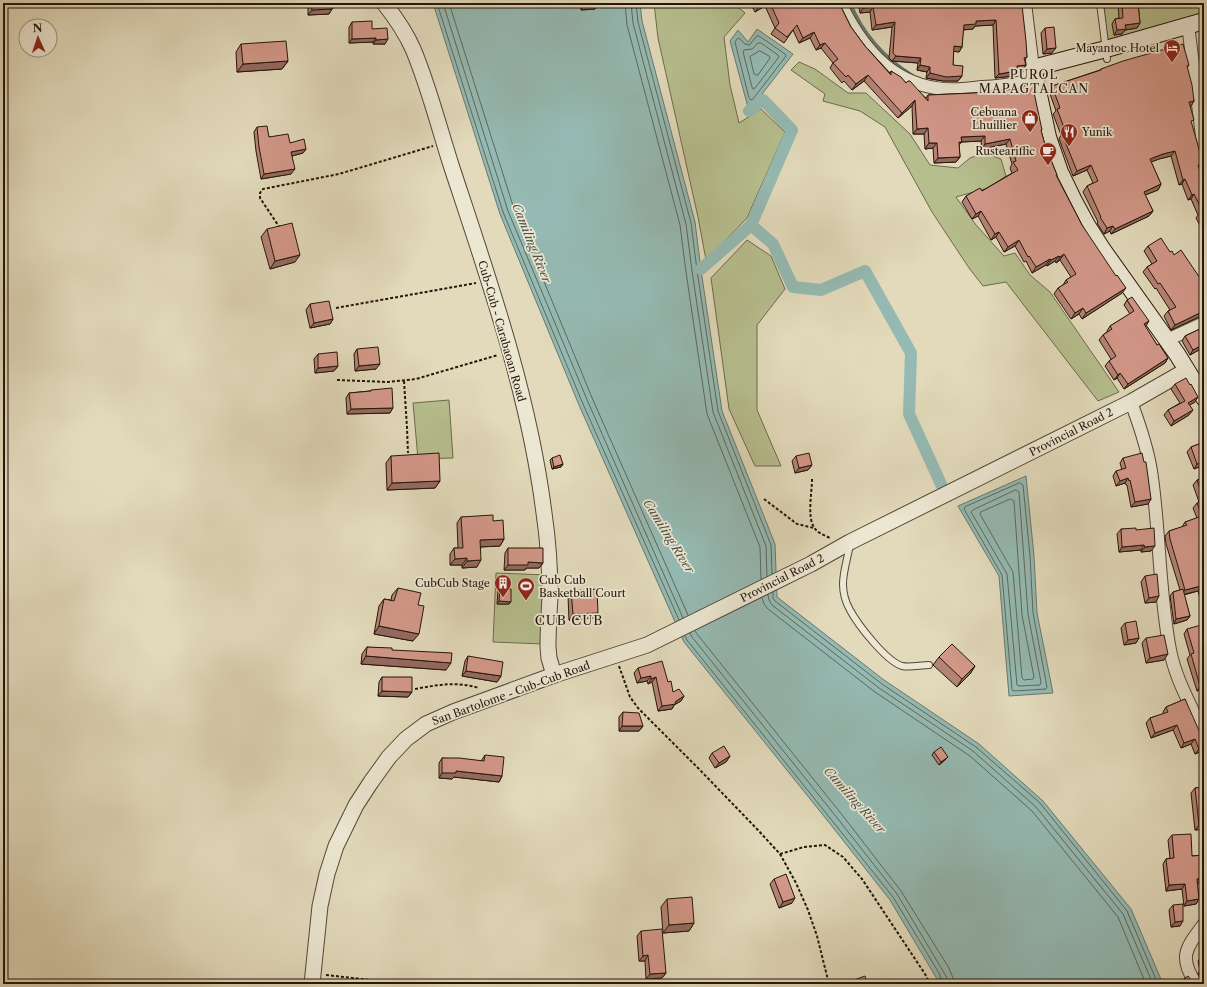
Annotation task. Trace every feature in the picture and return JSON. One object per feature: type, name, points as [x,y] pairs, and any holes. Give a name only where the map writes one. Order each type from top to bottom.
[{"type":"main road","points":[[1204,21],[1194,30],[1030,76],[1058,166],[1087,225],[1167,340],[1204,398]]},
{"type":"street","name":"Cub-Cub - Carabaoan Road","points":[[384,3],[412,47],[420,68],[489,280],[510,352],[532,442],[541,488],[549,580],[548,647],[549,658],[554,675]]},
{"type":"street","points":[[840,3],[853,28],[878,60],[911,81],[947,90],[974,88],[1030,76],[1026,3]]},
{"type":"street","points":[[1194,30],[1204,152]]},
{"type":"street","points":[[1167,340],[1204,323]]},
{"type":"street","name":"Provincial Road 2","points":[[647,644],[811,564],[1132,402],[1186,370]]},
{"type":"street","points":[[1132,402],[1140,426],[1152,476],[1164,605],[1170,650],[1183,691],[1204,737]]},
{"type":"street","name":"San Bartolome - Cub-Cub Road","points":[[312,979],[320,906],[327,874],[336,846],[356,804],[389,757],[406,739],[426,724],[453,712],[554,675],[615,656],[647,644]]},
{"type":"street","points":[[1196,984],[1187,970],[1185,960],[1190,944],[1204,924]]},
{"type":"lane","points":[[1100,3],[1106,54]]},
{"type":"lane","points":[[848,544],[843,584],[849,609],[856,621],[886,656],[897,664],[903,666],[929,665]]},
{"type":"path","points":[[281,228],[260,198],[261,191],[265,188],[339,174],[443,142]]},
{"type":"path","points":[[336,308],[489,280]]},
{"type":"path","points":[[337,380],[388,382],[404,381],[430,376],[510,352]]},
{"type":"path","points":[[404,381],[408,453]]},
{"type":"path","points":[[812,479],[811,523],[814,528],[822,534],[848,544]]},
{"type":"path","points":[[764,499],[797,524],[814,528]]},
{"type":"path","points":[[615,656],[625,686],[630,697],[638,708],[699,768],[780,854],[796,883],[808,910],[817,936],[829,984]]},
{"type":"path","points":[[415,689],[453,684],[468,685],[499,695]]},
{"type":"path","points":[[780,854],[804,847],[825,845],[843,857],[862,879],[925,974],[930,984]]},
{"type":"path","points":[[312,979],[406,984]]},
{"type":"green space","points":[[654,3],[733,3],[745,13],[724,37],[730,85],[739,123],[761,109],[785,132],[747,218],[706,260],[698,217],[658,38]]},
{"type":"green space","points":[[1102,3],[1204,3],[1204,16],[1108,46]]},
{"type":"green space","points":[[799,62],[815,69],[848,93],[866,93],[910,134],[930,165],[958,168],[970,158],[984,153],[1001,159],[1006,176],[991,187],[956,197],[976,225],[1004,256],[1015,253],[1030,275],[1050,292],[1119,392],[1098,401],[1006,282],[983,286],[969,268],[932,212],[885,127],[860,111],[823,101],[825,94],[791,70]]},
{"type":"green space","points":[[747,240],[771,256],[785,289],[757,325],[757,410],[781,466],[755,466],[729,409],[711,278]]},
{"type":"green space","points":[[449,400],[453,458],[418,459],[413,403]]},
{"type":"green space","points":[[496,573],[547,575],[544,644],[493,642]]},
{"type":"water","name":"Camiling River","points":[[433,3],[640,3],[642,21],[695,222],[722,411],[775,544],[777,597],[884,680],[979,744],[1043,801],[1131,909],[1163,984],[940,984],[890,900],[684,642],[579,405],[500,214]]},
{"type":"water","points":[[757,29],[793,54],[749,111],[730,41],[738,30],[748,42]]},
{"type":"water","points":[[1026,476],[1034,556],[1037,613],[1053,693],[1009,696],[999,576],[958,506]]},
{"type":"building","points":[[311,3],[332,3],[332,9],[312,10]]},
{"type":"building","points":[[585,3],[598,3],[585,5]]},
{"type":"building","points":[[757,3],[765,3],[759,6]]},
{"type":"building","points":[[770,3],[839,3],[851,27],[865,46],[891,75],[891,71],[901,77],[906,83],[910,81],[928,101],[928,95],[973,93],[1025,88],[1025,85],[1032,83],[1041,130],[1056,175],[1082,225],[1116,276],[1117,275],[1126,288],[1086,313],[1083,308],[1075,313],[1058,288],[1068,282],[1066,280],[1076,274],[1064,254],[1060,257],[1050,259],[1036,267],[1029,256],[1028,257],[1019,240],[1008,247],[999,232],[995,234],[981,211],[976,214],[966,196],[980,188],[982,191],[1018,170],[1013,162],[1016,161],[1010,139],[985,144],[985,136],[961,137],[962,142],[959,142],[960,157],[938,158],[937,143],[929,143],[928,128],[917,129],[915,100],[902,113],[868,75],[856,84],[848,75],[846,77],[833,63],[838,59],[825,43],[820,45],[814,32],[803,38],[797,25],[787,37],[775,28],[779,23]]},
{"type":"building","points":[[862,3],[944,3],[944,7],[964,6],[964,3],[1020,3],[1020,5],[1022,5],[1026,41],[1027,57],[1024,58],[1026,65],[1017,66],[1017,71],[999,74],[996,20],[976,21],[976,24],[964,25],[962,47],[954,46],[953,65],[963,66],[962,76],[946,77],[930,73],[930,67],[920,65],[921,58],[896,56],[893,53],[895,22],[876,25],[873,7],[863,8]]},
{"type":"building","points":[[1122,3],[1138,3],[1140,23],[1125,25],[1126,29],[1117,30],[1115,19],[1123,18]]},
{"type":"building","points":[[372,21],[372,29],[387,28],[388,39],[352,39],[352,22]]},
{"type":"building","points":[[1054,27],[1056,48],[1047,49],[1045,28]]},
{"type":"building","points":[[286,41],[288,61],[243,64],[241,44]]},
{"type":"building","points":[[1183,44],[1189,65],[1187,66],[1194,101],[1189,102],[1194,120],[1191,121],[1203,163],[1198,165],[1204,185],[1204,221],[1200,213],[1203,212],[1194,194],[1192,195],[1185,179],[1183,180],[1175,151],[1150,159],[1161,184],[1144,192],[1153,211],[1115,229],[1113,226],[1107,228],[1100,217],[1087,186],[1098,181],[1091,165],[1077,171],[1062,134],[1066,133],[1057,109],[1060,108],[1052,86],[1123,61]]},
{"type":"building","points":[[267,126],[269,137],[288,134],[290,143],[304,139],[306,149],[291,152],[295,169],[264,174],[257,127]]},
{"type":"building","points":[[292,223],[300,255],[275,261],[267,229]]},
{"type":"building","points":[[1161,238],[1170,252],[1172,251],[1174,255],[1181,250],[1204,284],[1204,311],[1175,325],[1168,311],[1176,307],[1147,267],[1157,261],[1148,246]]},
{"type":"building","points":[[1132,297],[1149,321],[1144,324],[1157,345],[1159,344],[1168,358],[1128,384],[1120,373],[1118,375],[1109,361],[1116,356],[1103,335],[1112,329],[1110,326],[1134,311],[1127,300]]},
{"type":"building","points":[[329,301],[333,319],[314,323],[310,304]]},
{"type":"building","points":[[1204,327],[1204,344],[1193,350],[1185,336]]},
{"type":"building","points":[[378,347],[380,364],[359,366],[357,349]]},
{"type":"building","points":[[337,352],[338,366],[318,368],[318,354]]},
{"type":"building","points":[[1186,378],[1198,397],[1188,403],[1193,410],[1174,421],[1168,410],[1185,401],[1175,384]]},
{"type":"building","points":[[392,388],[393,408],[351,409],[349,393]]},
{"type":"building","points":[[1204,442],[1204,461],[1197,464],[1191,447]]},
{"type":"building","points":[[439,453],[440,481],[392,483],[391,456]]},
{"type":"building","points":[[809,453],[812,465],[799,468],[796,456]]},
{"type":"building","points":[[1142,453],[1144,462],[1146,462],[1151,499],[1135,502],[1130,480],[1129,481],[1128,478],[1120,481],[1116,471],[1126,468],[1123,458]]},
{"type":"building","points":[[560,455],[563,464],[554,467],[552,458]]},
{"type":"building","points":[[1204,478],[1204,500],[1197,480]]},
{"type":"building","points":[[1204,500],[1204,596],[1201,586],[1185,590],[1169,531],[1187,525],[1185,522],[1202,516],[1197,503]]},
{"type":"building","points":[[493,515],[493,521],[503,520],[504,539],[480,540],[481,560],[467,561],[467,558],[455,559],[454,548],[463,548],[461,517]]},
{"type":"building","points":[[1136,528],[1136,530],[1154,528],[1155,546],[1145,547],[1144,545],[1122,547],[1121,529]]},
{"type":"building","points":[[508,548],[543,548],[543,563],[528,562],[528,565],[508,565]]},
{"type":"building","points":[[1157,574],[1159,596],[1149,598],[1145,576]]},
{"type":"building","points":[[398,588],[421,593],[418,605],[424,606],[419,634],[379,626],[384,599],[394,601]]},
{"type":"building","name":"CubCub Stage","points":[[500,589],[511,589],[511,602],[499,601]]},
{"type":"building","points":[[597,589],[598,613],[573,614],[571,591]]},
{"type":"building","points":[[1183,589],[1190,616],[1176,619],[1173,592]]},
{"type":"building","points":[[1136,621],[1139,638],[1128,640],[1125,623]]},
{"type":"building","points":[[1201,625],[1204,638],[1204,685],[1200,686],[1191,654],[1194,653],[1187,629]]},
{"type":"building","points":[[1164,635],[1168,654],[1150,658],[1146,638]]},
{"type":"building","points":[[952,644],[975,666],[962,679],[939,657]]},
{"type":"building","points":[[367,647],[392,648],[392,650],[452,653],[451,663],[366,656]]},
{"type":"building","points":[[468,656],[503,662],[501,676],[466,671]]},
{"type":"building","points":[[662,661],[668,682],[671,681],[673,692],[679,689],[684,696],[675,702],[676,704],[662,706],[656,677],[651,679],[651,676],[641,678],[638,668]]},
{"type":"building","points":[[382,677],[412,677],[412,692],[382,691]]},
{"type":"building","points":[[1185,699],[1201,735],[1204,738],[1204,747],[1199,749],[1195,739],[1184,743],[1177,725],[1155,733],[1150,718],[1168,712],[1166,707]]},
{"type":"building","points":[[623,712],[639,713],[643,726],[622,726]]},
{"type":"building","points":[[724,746],[730,756],[719,763],[712,753]]},
{"type":"building","points":[[941,747],[948,757],[941,762],[934,752]]},
{"type":"building","points":[[485,755],[504,757],[502,776],[456,771],[456,773],[442,773],[442,758],[459,758],[484,761]]},
{"type":"building","points":[[1204,787],[1204,825],[1199,825],[1195,788]]},
{"type":"building","points":[[1191,834],[1192,856],[1204,855],[1204,869],[1201,869],[1202,878],[1197,879],[1199,899],[1187,901],[1185,884],[1169,885],[1166,859],[1174,858],[1172,835]]},
{"type":"building","points":[[786,874],[795,898],[783,902],[774,879]]},
{"type":"building","points":[[692,897],[694,923],[669,925],[667,899]]},
{"type":"building","points":[[1183,904],[1183,921],[1175,922],[1173,905]]},
{"type":"building","points":[[662,929],[666,973],[650,974],[648,955],[643,956],[641,931]]},
{"type":"building","points":[[1202,956],[1204,956],[1204,968]]},
{"type":"building","points":[[865,976],[868,984],[855,984],[854,980]]},
{"type":"building","points":[[1188,976],[1194,984],[1189,984],[1185,978]]},
{"type":"waterway","points":[[850,3],[861,25],[876,45],[893,62],[913,76]]},
{"type":"waterway","points":[[749,111],[763,100],[792,130],[751,225]]},
{"type":"waterway","points":[[701,269],[751,225],[773,244],[793,287],[821,290],[865,271],[911,353],[909,414],[941,484]]},
{"type":"place","name":"Mayantoc Hotel","points":[[1172,63]]},
{"type":"place","name":"Cebuana Lhuillier","points":[[1030,133]]},
{"type":"place","name":"Yunik","points":[[1069,147]]},
{"type":"place","name":"Rusteariffic","points":[[1048,166]]},
{"type":"place","name":"CubCub Stage","points":[[503,598]]},
{"type":"place","name":"Cub Cub Basketball Court","points":[[526,601]]},
{"type":"district","name":"PUROL MAPAGTALCAN","points":[[1034,81]]},
{"type":"district","name":"CUB CUB","points":[[569,620]]}]
